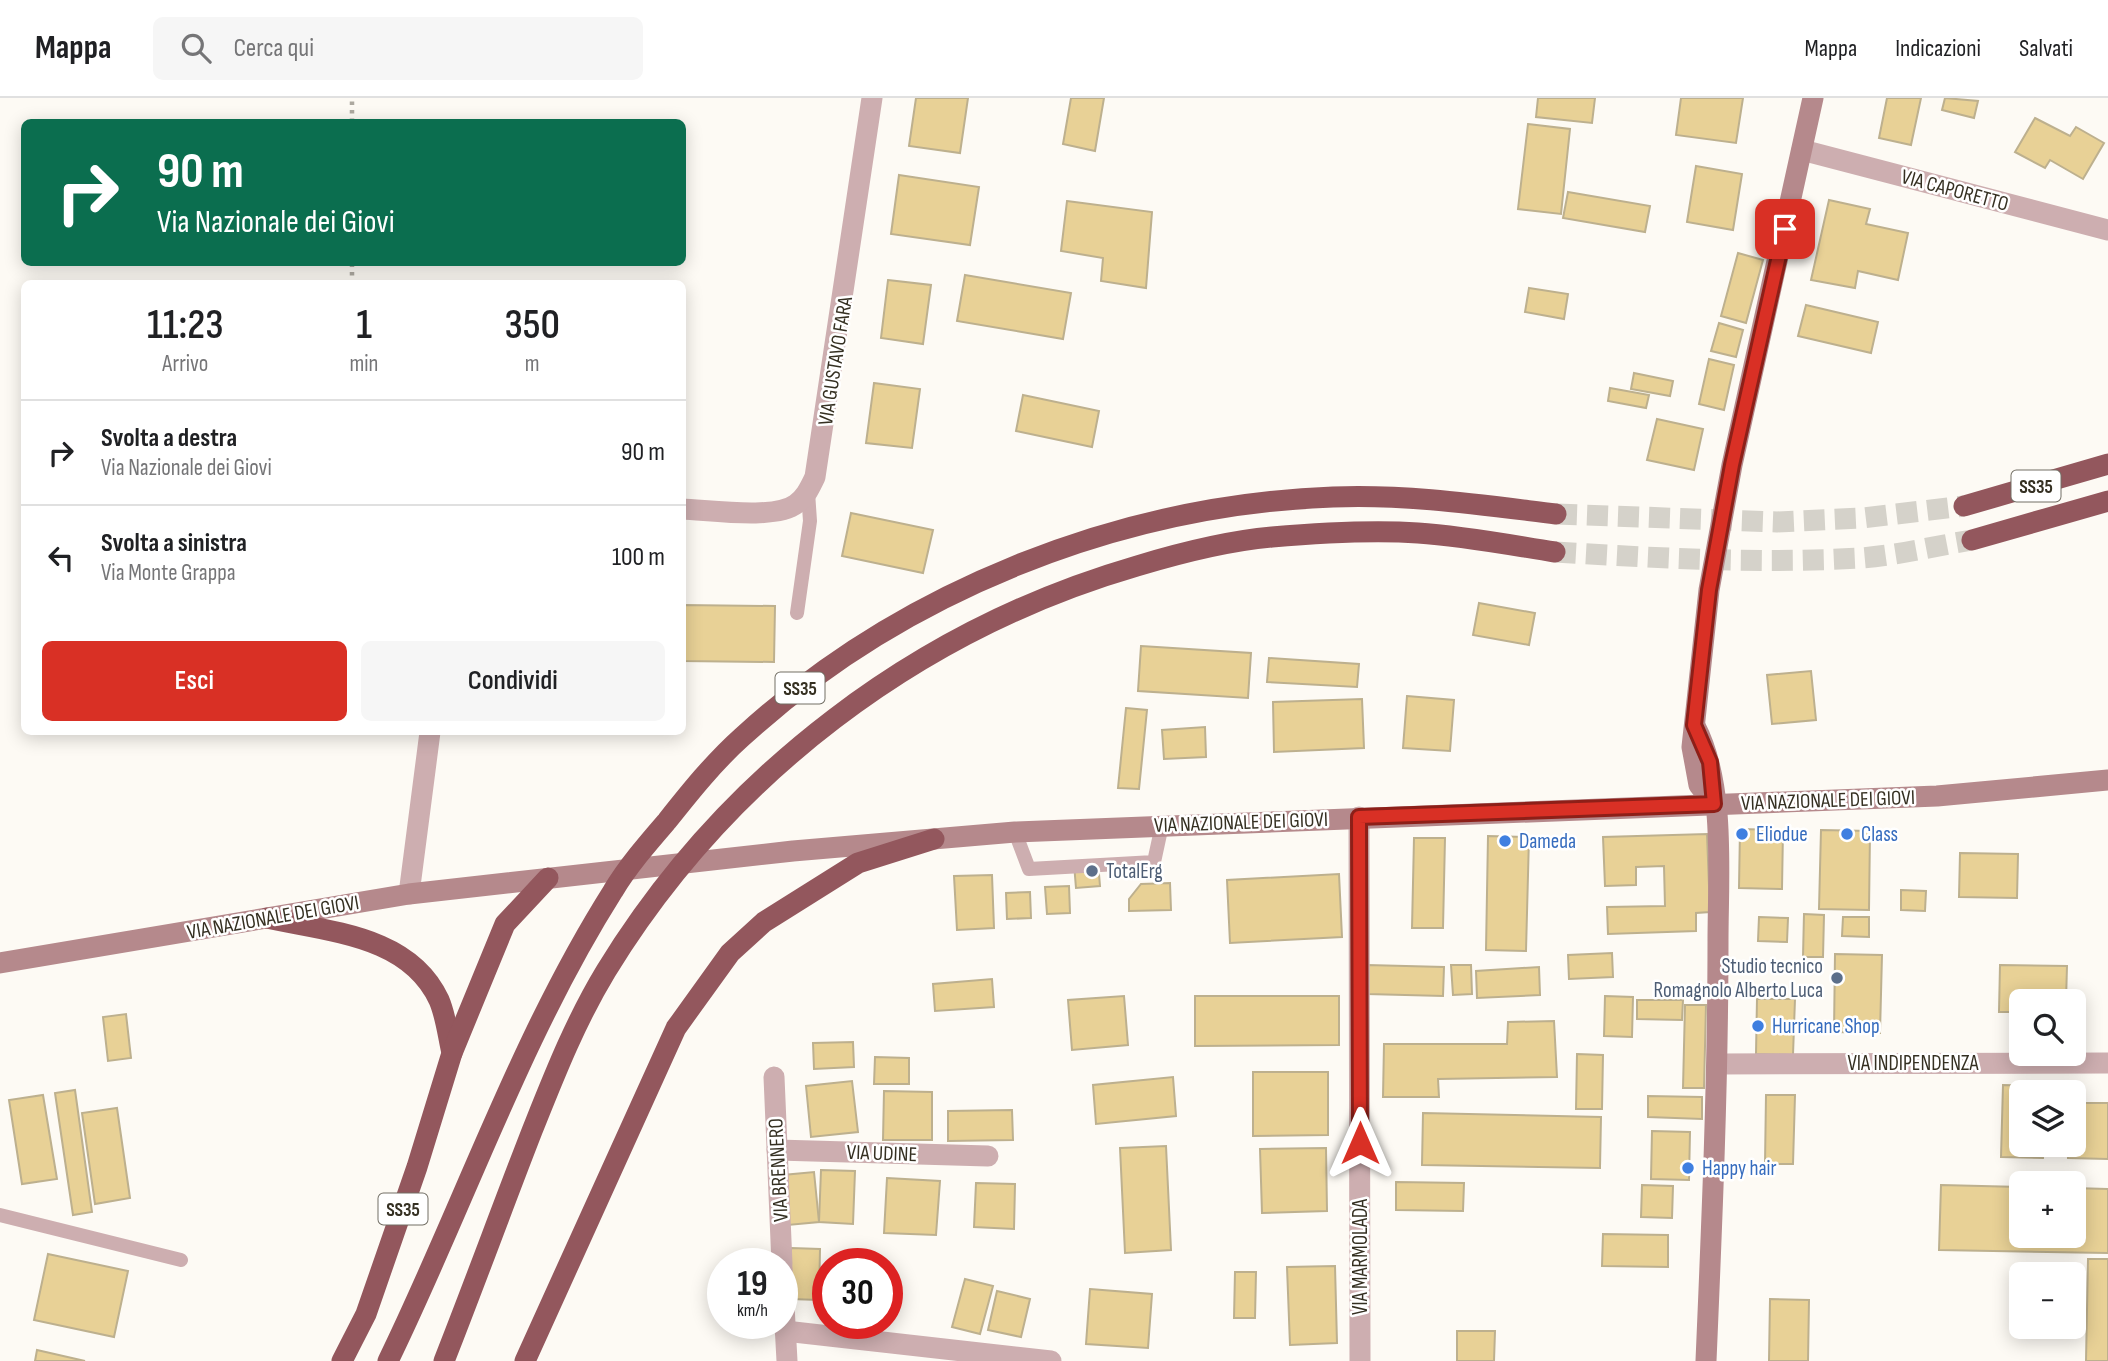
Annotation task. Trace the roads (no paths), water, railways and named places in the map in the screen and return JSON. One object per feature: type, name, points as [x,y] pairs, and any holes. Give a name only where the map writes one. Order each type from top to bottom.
[{"type":"highway","name":"SS35","points":[[1964,506],[2108,464]]},
{"type":"highway","name":"SS35","points":[[388,1361],[432,1269],[542,1017],[615,886],[696,784],[739,739],[796,691],[849,653],[995,574],[1078,541],[1166,519],[1329,497],[1404,496],[1556,514]]},
{"type":"highway","name":"SS35","points":[[1972,540],[2108,501]]},
{"type":"highway","name":"SS35","points":[[444,1361],[571,1034],[638,922],[701,841],[756,783],[827,724],[891,677],[996,618],[1084,582],[1173,556],[1270,537],[1418,533],[1555,552]]},
{"type":"highway","points":[[525,1361],[676,1028],[730,953],[764,922],[859,863],[934,839]]},
{"type":"highway","name":"SS35","points":[[342,1361],[370,1302],[417,1167],[452,1053],[505,924],[548,878]]},
{"type":"highway","points":[[267,918],[378,942],[417,968],[439,1001],[452,1053]]},
{"type":"main road","points":[[1706,1361],[1718,1063],[1714,804],[1710,762],[1694,725],[1709,590],[1732,465],[1813,98]]},
{"type":"main road","name":"VIA NAZIONALE DEI GIOVI","points":[[0,963],[409,894],[793,851],[1015,832],[1937,796],[2108,780]]},
{"type":"street","name":"VIA GUSTAVO FARA","points":[[808,492],[821,453],[872,98]]},
{"type":"street","name":"VIA CAPORETTO","points":[[1802,150],[2108,230]]},
{"type":"street","points":[[686,509],[775,512],[795,505],[808,492]]},
{"type":"street","points":[[409,894],[430,735]]},
{"type":"street","name":"VIA MARMOLADA","points":[[1359,817],[1360,1361]]},
{"type":"street","name":"VIA INDIPENDENZA","points":[[1718,1063],[2108,1063]]},
{"type":"street","name":"VIA BRENNERO","points":[[774,1077],[781,1248]]},
{"type":"street","name":"VIA UDINE","points":[[777,1150],[988,1156]]},
{"type":"street","points":[[798,1332],[1051,1361]]},
{"type":"street","name":"VIA BRENNERO","points":[[786,1339],[787,1361]]},
{"type":"lane","points":[[797,613],[810,521],[808,492]]},
{"type":"lane","points":[[1015,832],[1029,869],[1154,862],[1163,825]]},
{"type":"lane","points":[[0,1215],[181,1259]]},
{"type":"tunnel","points":[[1556,514],[1777,522],[1863,518],[1964,506]]},
{"type":"tunnel","points":[[1555,552],[1708,560],[1823,560],[1875,557],[1972,540]]},
{"type":"place","name":"Eliodue","points":[[1742,834]]},
{"type":"place","name":"Class","points":[[1847,834]]},
{"type":"place","name":"Dameda","points":[[1505,841]]},
{"type":"place","name":"TotalErg","points":[[1092,871]]},
{"type":"place","name":"Studio tecnico Romagnolo Alberto Luca","points":[[1837,978]]},
{"type":"place","name":"Hurricane Shop","points":[[1758,1026]]},
{"type":"place","name":"Happy hair","points":[[1688,1168]]}]
